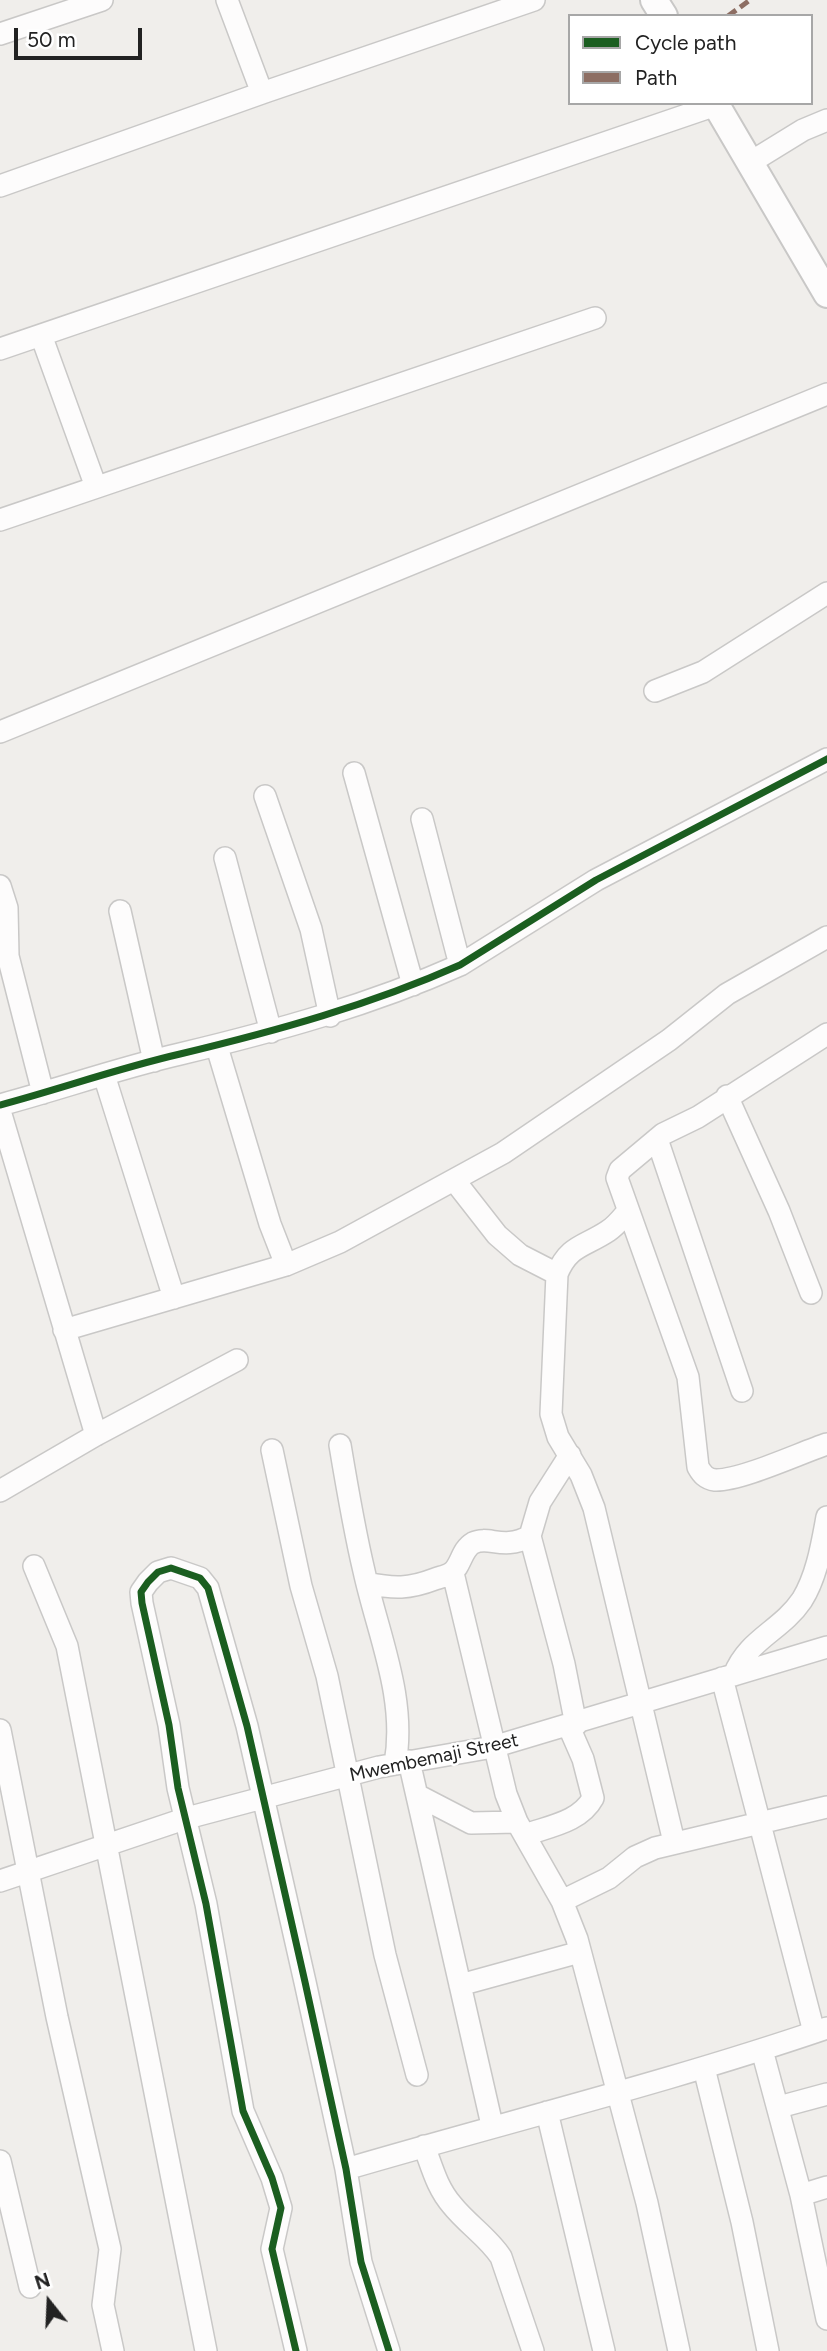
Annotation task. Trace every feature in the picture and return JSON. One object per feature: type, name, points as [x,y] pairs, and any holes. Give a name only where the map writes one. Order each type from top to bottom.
[{"type":"street","points":[[0,34],[102,0]]},
{"type":"street","points":[[227,0],[262,93]]},
{"type":"street","points":[[0,186],[534,0]]},
{"type":"street","points":[[0,349],[713,105]]},
{"type":"street","points":[[717,105],[827,294]]},
{"type":"street","points":[[751,162],[803,130],[827,120]]},
{"type":"street","points":[[0,520],[595,318]]},
{"type":"street","points":[[41,335],[96,488]]},
{"type":"street","points":[[0,732],[827,394]]},
{"type":"street","points":[[655,691],[703,672],[827,593]]},
{"type":"street","points":[[0,1105],[154,1061],[330,1016],[413,985],[460,965],[596,880],[827,759]]},
{"type":"street","points":[[355,773],[413,985]]},
{"type":"street","points":[[265,796],[311,929],[330,1016]]},
{"type":"street","points":[[422,819],[460,965]]},
{"type":"street","points":[[225,858],[271,1032]]},
{"type":"street","points":[[0,886],[7,908],[8,956],[43,1093]]},
{"type":"street","points":[[120,911],[154,1061]]},
{"type":"street","points":[[64,1330],[286,1265],[340,1242],[503,1153],[669,1040],[727,994],[827,937]]},
{"type":"street","points":[[827,1034],[698,1117],[657,1139],[618,1174],[618,1182],[688,1377],[698,1467],[704,1476],[713,1480],[734,1477],[827,1444]]},
{"type":"street","points":[[217,1047],[270,1224],[286,1265]]},
{"type":"street","points":[[104,1075],[174,1298]]},
{"type":"street","points":[[727,1096],[779,1211],[811,1293]]},
{"type":"street","points":[[0,1111],[96,1435]]},
{"type":"street","points":[[657,1139],[742,1391]]},
{"type":"street","points":[[454,1180],[498,1235],[520,1255],[556,1273]]},
{"type":"street","points":[[628,1211],[611,1230],[576,1247],[564,1257],[556,1273],[551,1414],[558,1437],[570,1455],[594,1508],[674,1842]]},
{"type":"street","points":[[0,1491],[96,1435],[237,1360]]},
{"type":"street","points":[[340,1445],[367,1583],[398,1705],[402,1763],[417,1795],[455,1950],[460,1985],[492,2125]]},
{"type":"street","points":[[272,1450],[301,1586],[327,1676],[385,1955],[417,2076]]},
{"type":"street","points":[[417,1795],[471,1823],[521,1828],[576,1817],[587,1810],[593,1798],[572,1726],[564,1664],[530,1536],[540,1502],[570,1455]]},
{"type":"street","points":[[345,2169],[492,2125],[619,2094],[820,2030],[758,1824],[728,1677],[741,1656],[772,1631],[802,1600],[822,1546],[827,1517]]},
{"type":"street","points":[[367,1583],[395,1590],[415,1588],[453,1573],[466,1549],[474,1543],[486,1541],[509,1545],[530,1536]]},
{"type":"street","points":[[34,1566],[67,1646],[206,2351]]},
{"type":"street","points":[[296,2351],[272,2249],[281,2207],[272,2178],[243,2111],[206,1904],[142,1603],[141,1592],[148,1582],[158,1572],[171,1568],[200,1578],[208,1588],[226,1645],[264,1800],[345,2169],[361,2262],[390,2351]]},
{"type":"street","points":[[453,1573],[493,1747],[521,1828],[562,1901],[580,1952],[663,2271],[679,2351]]},
{"type":"street","name":"Mwembemaji Street","points":[[0,1881],[187,1818],[402,1763],[493,1747],[572,1726],[827,1647]]},
{"type":"street","points":[[0,1730],[110,2249],[103,2305],[113,2351]]},
{"type":"street","points":[[562,1901],[609,1878],[635,1857],[674,1842],[827,1807]]},
{"type":"street","points":[[460,1985],[580,1952]]},
{"type":"street","points":[[762,2050],[801,2195],[819,2250],[827,2319]]},
{"type":"street","points":[[704,2068],[739,2210],[768,2351]]},
{"type":"street","points":[[779,2107],[827,2094]]},
{"type":"street","points":[[547,2112],[604,2351]]},
{"type":"street","points":[[424,2146],[439,2186],[452,2206],[501,2256],[533,2351]]},
{"type":"street","points":[[0,2161],[30,2287]]},
{"type":"street","points":[[801,2195],[827,2186]]},
{"type":"marked path","points":[[731,14],[750,0]]},
{"type":"cycle path","points":[[0,1105],[357,1005],[460,965],[596,880],[827,759]]},
{"type":"cycle path","points":[[296,2351],[272,2249],[281,2208],[272,2178],[243,2111],[206,1904],[178,1788],[169,1725],[142,1603],[141,1592],[148,1582],[158,1572],[171,1568],[200,1578],[208,1588],[247,1726],[346,2169],[361,2262],[389,2351]]}]
